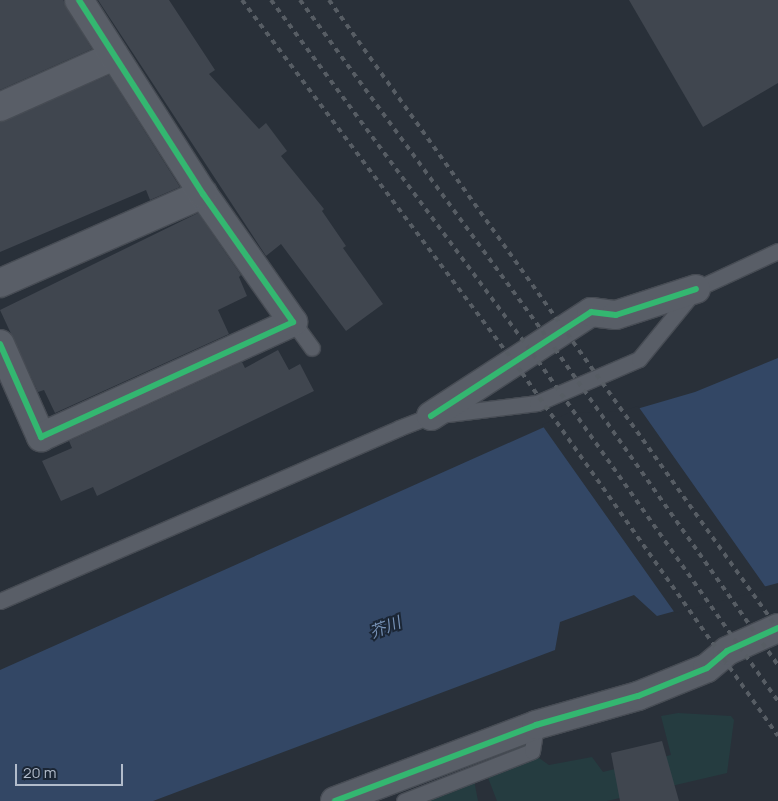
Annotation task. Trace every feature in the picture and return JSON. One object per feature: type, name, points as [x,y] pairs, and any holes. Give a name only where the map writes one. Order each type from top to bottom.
[{"type":"street","points":[[0,344],[41,436],[293,322],[203,194],[79,0]]},
{"type":"street","points":[[0,107],[114,56]]},
{"type":"street","points":[[0,283],[203,194]]},
{"type":"street","points":[[431,416],[591,312],[616,315],[696,289]]},
{"type":"street","points":[[336,801],[536,725],[638,696],[707,668],[727,652],[778,628]]},
{"type":"lane","points":[[0,601],[431,416],[537,403],[639,360],[696,289],[778,251]]},
{"type":"lane","points":[[293,322],[312,348]]},
{"type":"lane","points":[[404,801],[532,751],[536,725]]},
{"type":"green space","points":[[678,713],[731,716],[734,720],[727,773],[607,801],[497,801],[487,775],[539,758],[549,765],[592,757],[603,772],[671,755],[661,716]]},
{"type":"green space","points":[[474,780],[478,801],[420,801]]},
{"type":"water","name":"芥川","points":[[778,358],[778,583],[657,616],[634,595],[560,622],[555,650],[153,801],[0,801],[0,670],[569,416],[623,413],[695,392]]},
{"type":"pier","points":[[638,406],[767,589],[675,613],[542,425],[568,413],[622,411]]},
{"type":"building","points":[[0,0],[63,0],[92,49],[0,90]]},
{"type":"building","points":[[98,0],[169,0],[215,70],[209,74],[259,129],[266,123],[287,151],[281,156],[324,209],[322,211],[346,246],[343,248],[383,304],[346,331],[281,244],[266,256]]},
{"type":"building","points":[[629,0],[778,0],[778,83],[703,127]]},
{"type":"building","points":[[109,75],[180,187],[150,200],[146,190],[0,252],[0,122]]},
{"type":"building","points":[[198,213],[241,275],[239,277],[247,296],[218,310],[229,334],[55,413],[44,390],[38,392],[0,310]]},
{"type":"building","points":[[278,350],[289,370],[300,364],[314,391],[97,496],[93,487],[61,501],[42,461],[72,448],[69,441],[242,362],[245,368]]},
{"type":"building","points":[[662,741],[679,801],[620,801],[611,753]]},
{"type":"railway","points":[[242,0],[522,373],[778,736]]},
{"type":"railway","points":[[271,0],[538,361],[778,701]]},
{"type":"railway","points":[[300,0],[555,349],[778,665]]},
{"type":"railway","points":[[329,0],[778,629]]},
{"type":"cycle path","points":[[0,344],[41,437],[293,322],[203,194],[79,0]]},
{"type":"cycle path","points":[[431,416],[591,312],[616,315],[696,289]]},
{"type":"cycle path","points":[[335,801],[536,725],[638,696],[707,668],[727,651],[778,628]]}]
